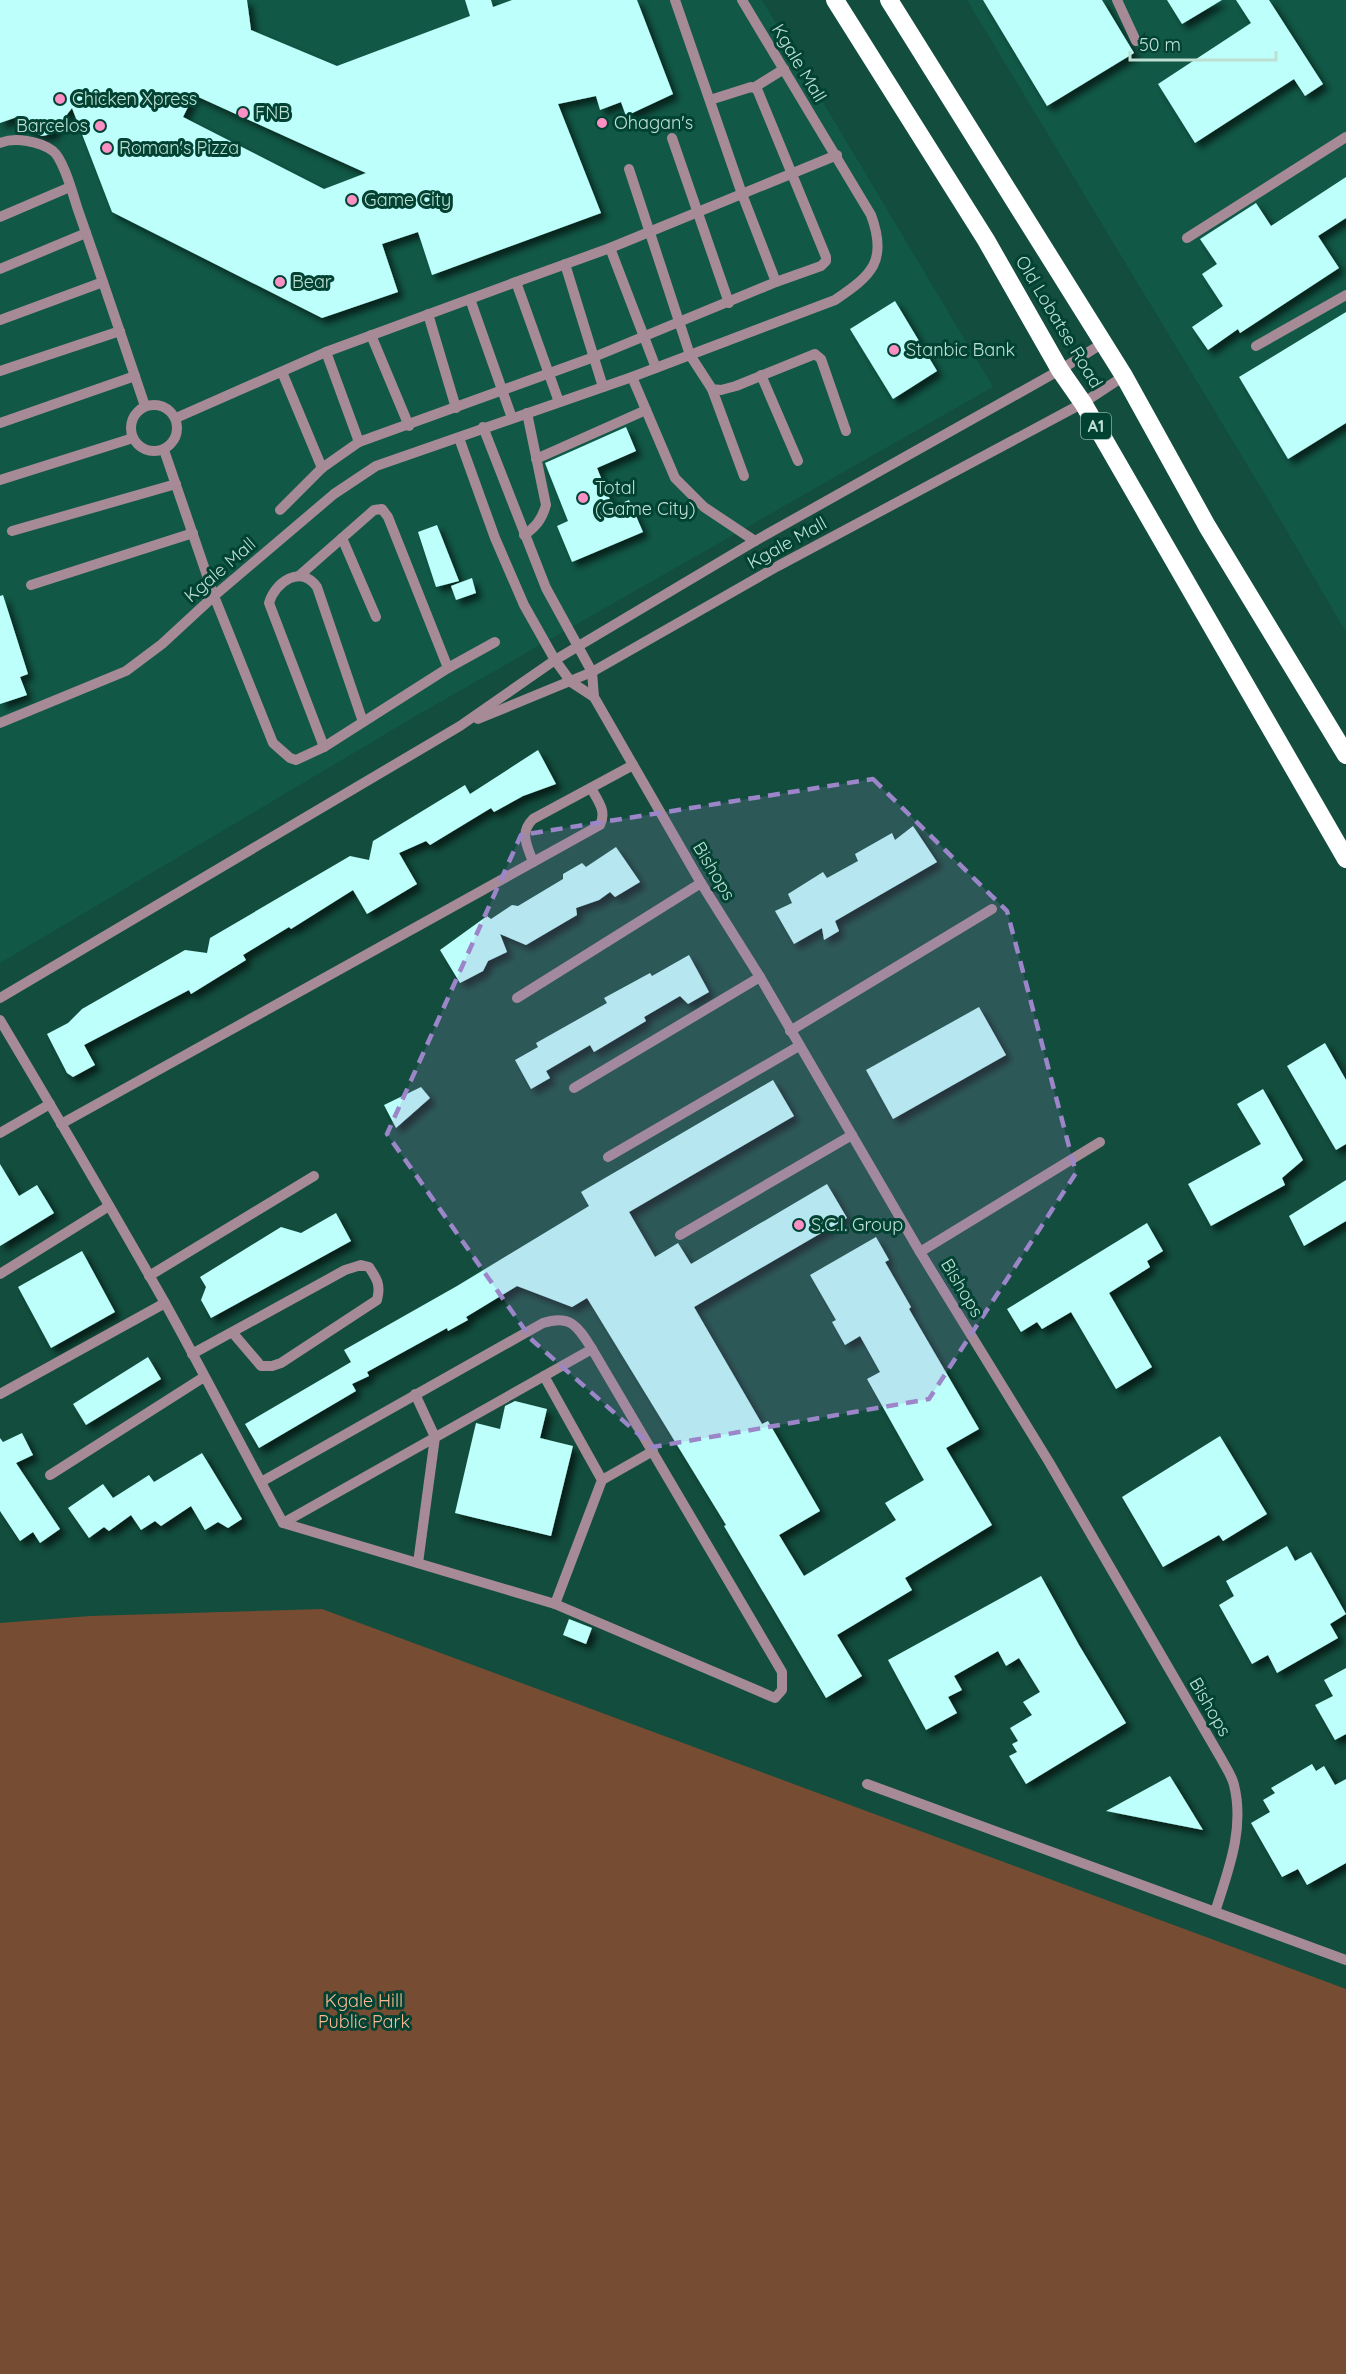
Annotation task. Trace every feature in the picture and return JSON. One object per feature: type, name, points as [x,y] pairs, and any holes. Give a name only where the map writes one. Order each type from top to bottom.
[{"type":"highway","name":"Old Lobatse Road","points":[[835,0],[986,240],[1060,370],[1083,403],[1346,859]]},
{"type":"highway","name":"Old Lobatse Road","points":[[889,0],[1124,376],[1207,526],[1346,755]]},
{"type":"street","points":[[675,0],[742,194],[776,282]]},
{"type":"street","name":"Kgale Mall","points":[[0,723],[126,671],[162,644],[214,596],[334,494],[376,466],[632,377],[836,300],[864,280],[876,260],[878,235],[871,215],[742,0]]},
{"type":"street","points":[[1117,0],[1136,41]]},
{"type":"street","points":[[710,100],[755,87],[784,69]]},
{"type":"street","points":[[280,510],[322,468],[359,442],[409,426],[594,357],[776,282],[821,266],[826,261],[755,87]]},
{"type":"street","points":[[1187,238],[1346,137]]},
{"type":"street","points":[[672,138],[729,303]]},
{"type":"street","points":[[0,143],[6,141],[32,142],[54,151],[70,187],[145,406]]},
{"type":"street","points":[[176,418],[326,352],[610,248],[837,155]]},
{"type":"street","points":[[628,169],[651,231],[690,355],[712,389],[744,476]]},
{"type":"street","points":[[0,217],[70,187]]},
{"type":"street","points":[[0,269],[86,233]]},
{"type":"street","points":[[610,248],[656,368]]},
{"type":"street","points":[[565,264],[603,387]]},
{"type":"street","points":[[0,320],[103,282]]},
{"type":"street","points":[[516,282],[559,402]]},
{"type":"street","points":[[1256,346],[1346,295]]},
{"type":"street","points":[[470,299],[512,418]]},
{"type":"street","points":[[428,314],[456,408]]},
{"type":"street","points":[[0,371],[120,331]]},
{"type":"street","points":[[371,335],[409,426]]},
{"type":"street","name":"Kgale Mall","points":[[0,998],[460,726],[578,646],[755,541],[1060,370],[1103,343]]},
{"type":"street","points":[[326,352],[359,442]]},
{"type":"street","points":[[712,389],[721,390],[736,386],[812,353],[819,356],[846,431]]},
{"type":"street","points":[[282,372],[322,468]]},
{"type":"street","points":[[761,375],[798,461]]},
{"type":"street","points":[[0,423],[135,376]]},
{"type":"street","name":"Kgale Mall","points":[[460,726],[592,672],[778,566],[1083,403],[1124,376]]},
{"type":"street","points":[[632,377],[675,478],[704,507],[755,541]]},
{"type":"street","points":[[154,404],[163,406],[176,418],[177,436],[164,450],[146,450],[133,438],[132,419],[137,411],[145,406],[154,404]]},
{"type":"street","points":[[536,459],[646,410]]},
{"type":"street","points":[[524,535],[542,518],[546,505],[526,413]]},
{"type":"street","points":[[483,428],[546,588],[592,672]]},
{"type":"street","points":[[0,480],[133,438]]},
{"type":"street","points":[[459,438],[503,557],[524,605],[555,660]]},
{"type":"street","points":[[164,450],[214,596],[273,742],[290,758],[296,760],[324,747],[448,668],[495,642]]},
{"type":"street","points":[[12,531],[176,484]]},
{"type":"street","points":[[300,575],[374,510],[382,509],[388,517],[448,668]]},
{"type":"street","points":[[31,585],[193,533]]},
{"type":"street","points":[[342,538],[376,617]]},
{"type":"street","points":[[324,747],[269,603],[275,590],[294,576],[311,578],[317,587],[363,722]]},
{"type":"street","name":"Bishops","points":[[555,660],[572,682],[594,697]]},
{"type":"street","name":"Bishops","points":[[592,672],[594,697],[701,883],[760,977],[921,1252],[1049,1462],[1234,1783],[1239,1816],[1233,1855],[1215,1912]]},
{"type":"street","points":[[533,862],[524,836],[527,825],[533,819],[633,765]]},
{"type":"street","points":[[61,1124],[600,825],[603,818],[601,806],[591,788]]},
{"type":"street","points":[[517,998],[701,883]]},
{"type":"street","points":[[790,1031],[992,909]]},
{"type":"street","points":[[574,1088],[760,977]]},
{"type":"street","points":[[0,1020],[165,1304],[283,1523],[555,1605],[775,1698],[782,1690],[782,1672],[583,1334],[571,1323],[558,1318],[543,1323],[261,1482]]},
{"type":"street","points":[[608,1157],[799,1046]]},
{"type":"street","points":[[0,1133],[50,1104]]},
{"type":"street","points":[[680,1235],[852,1135]]},
{"type":"street","points":[[921,1252],[1100,1142]]},
{"type":"street","points":[[149,1276],[314,1176]]},
{"type":"street","points":[[0,1275],[109,1206]]},
{"type":"street","points":[[192,1354],[232,1332],[345,1270],[361,1264],[369,1267],[379,1282],[380,1290],[377,1300],[282,1363],[261,1366],[232,1332]]},
{"type":"street","points":[[0,1394],[165,1304]]},
{"type":"street","points":[[283,1523],[592,1349]]},
{"type":"street","points":[[544,1376],[603,1480]]},
{"type":"street","points":[[50,1475],[204,1377]]},
{"type":"street","points":[[416,1394],[435,1437],[418,1563]]},
{"type":"street","points":[[555,1605],[603,1480],[653,1451]]},
{"type":"street","points":[[867,1784],[1346,1960]]},
{"type":"highlighted area","points":[[873,779],[1007,911],[1076,1173],[929,1399],[653,1447],[532,1340],[387,1134],[521,835]]},
{"type":"shaded area","points":[[0,0],[762,0],[993,387],[426,710],[0,963]]},
{"type":"shaded area","points":[[967,0],[1346,0],[1346,632],[1278,516]]},
{"type":"green space","name":"Kgale Hill Public Park","points":[[322,1609],[1346,1989],[1346,2374],[0,2374],[0,1623],[90,1616]]},
{"type":"building","points":[[0,0],[247,0],[251,30],[337,66],[470,16],[465,0],[491,0],[493,7],[512,0],[637,0],[673,94],[626,116],[621,102],[600,110],[596,96],[558,104],[601,213],[432,275],[418,232],[382,244],[398,292],[322,318],[112,212],[72,108],[52,134],[42,136],[32,131],[17,117],[0,123]],"holes":[[[194,95],[366,173],[324,189],[183,117]]]},
{"type":"building","points":[[983,0],[1102,0],[1134,53],[1047,106]]},
{"type":"building","points":[[1167,0],[1222,0],[1182,24]]},
{"type":"building","points":[[1236,0],[1269,0],[1323,84],[1305,96],[1294,79],[1195,143],[1158,84],[1251,23]]},
{"type":"building","points":[[1346,177],[1346,218],[1318,236],[1339,268],[1240,333],[1238,329],[1208,350],[1192,327],[1223,306],[1202,274],[1217,264],[1200,239],[1256,203],[1271,226]]},
{"type":"building","name":"Stanbic Bank","points":[[895,301],[937,371],[893,399],[850,329]]},
{"type":"building","points":[[1346,312],[1346,423],[1288,459],[1239,377]]},
{"type":"building","points":[[626,427],[636,451],[597,468],[613,507],[629,500],[643,532],[572,562],[557,526],[568,521],[545,463]]},
{"type":"building","points":[[437,525],[459,581],[436,587],[418,532]]},
{"type":"building","points":[[472,578],[476,593],[456,600],[451,586]]},
{"type":"building","points":[[3,595],[28,674],[20,677],[27,695],[0,704],[0,596]]},
{"type":"building","points":[[538,750],[556,784],[523,796],[494,812],[491,808],[430,845],[426,841],[399,853],[417,884],[367,914],[353,890],[291,929],[289,927],[243,955],[246,960],[191,994],[189,990],[84,1045],[95,1065],[73,1077],[67,1073],[47,1034],[68,1023],[82,1009],[185,950],[207,953],[210,938],[350,856],[369,860],[373,841],[465,785],[470,794]]},
{"type":"building","points":[[913,826],[937,862],[835,921],[839,931],[824,940],[822,928],[794,944],[775,911],[792,903],[788,894],[823,872],[827,878],[858,861],[855,854],[892,833],[895,840]]},
{"type":"building","points":[[616,847],[640,882],[615,897],[610,892],[599,900],[576,908],[577,915],[526,945],[500,934],[507,952],[488,961],[483,971],[460,983],[440,950],[487,916],[491,919],[512,905],[518,906],[563,879],[563,874],[582,863],[586,867]]},
{"type":"building","points":[[689,955],[709,992],[688,1004],[680,996],[644,1017],[646,1021],[594,1052],[590,1045],[546,1071],[550,1078],[531,1089],[515,1060],[538,1047],[536,1043],[607,1003],[604,998],[650,973],[652,976]]},
{"type":"building","points":[[979,1007],[1006,1055],[893,1119],[866,1070]]},
{"type":"building","points":[[1325,1043],[1346,1080],[1346,1144],[1336,1150],[1287,1066]]},
{"type":"building","points":[[773,1080],[794,1116],[629,1212],[655,1257],[678,1243],[691,1264],[827,1184],[847,1218],[694,1307],[762,1424],[768,1421],[820,1511],[779,1535],[804,1576],[896,1520],[885,1503],[924,1480],[867,1379],[880,1372],[860,1336],[845,1345],[832,1322],[836,1320],[810,1275],[876,1237],[889,1260],[885,1262],[911,1307],[909,1309],[979,1429],[946,1448],[992,1525],[905,1578],[912,1590],[837,1635],[862,1676],[826,1698],[724,1526],[726,1525],[587,1298],[572,1307],[517,1286],[466,1317],[468,1320],[448,1331],[447,1328],[367,1372],[369,1376],[352,1384],[356,1391],[259,1448],[245,1424],[351,1362],[344,1350],[457,1286],[589,1206],[581,1192]]},
{"type":"building","points":[[421,1087],[430,1098],[396,1128],[384,1105]]},
{"type":"building","points":[[1263,1089],[1303,1160],[1282,1178],[1285,1185],[1211,1226],[1188,1184],[1261,1144],[1237,1104]]},
{"type":"building","points":[[0,1164],[19,1196],[37,1185],[54,1213],[0,1246]]},
{"type":"building","points":[[1346,1180],[1346,1221],[1304,1246],[1289,1216]]},
{"type":"building","points":[[336,1213],[351,1241],[211,1318],[201,1300],[206,1287],[200,1277],[281,1227],[301,1233]]},
{"type":"building","points":[[1147,1223],[1163,1251],[1147,1261],[1150,1267],[1109,1293],[1152,1367],[1116,1389],[1071,1312],[1042,1329],[1037,1322],[1021,1332],[1007,1309]]},
{"type":"building","points":[[82,1251],[115,1312],[51,1348],[18,1287]]},
{"type":"building","points":[[148,1357],[161,1379],[86,1425],[73,1404]]},
{"type":"building","points":[[515,1401],[547,1409],[540,1438],[573,1446],[551,1536],[455,1513],[476,1423],[500,1429],[505,1406]]},
{"type":"building","points":[[22,1433],[33,1455],[16,1463],[60,1529],[40,1543],[33,1532],[20,1541],[0,1511],[0,1438],[3,1442]]},
{"type":"building","points":[[1220,1436],[1267,1514],[1223,1541],[1219,1535],[1163,1567],[1122,1497]]},
{"type":"building","points":[[202,1453],[242,1519],[228,1528],[218,1522],[205,1530],[191,1506],[161,1526],[155,1521],[141,1530],[131,1515],[109,1531],[104,1527],[89,1538],[68,1508],[103,1484],[113,1498],[149,1475],[154,1482]]},
{"type":"building","points":[[1287,1546],[1295,1561],[1311,1552],[1346,1614],[1330,1624],[1338,1638],[1277,1673],[1268,1655],[1252,1664],[1219,1605],[1234,1596],[1226,1581]]},
{"type":"building","points":[[1041,1576],[1126,1723],[1026,1784],[1009,1756],[1017,1752],[1012,1744],[1018,1741],[1010,1728],[1032,1715],[1023,1702],[1040,1692],[1019,1658],[1006,1666],[998,1651],[954,1676],[962,1690],[948,1697],[957,1713],[926,1730],[888,1660]]},
{"type":"building","points":[[569,1619],[592,1628],[586,1644],[563,1635]]},
{"type":"building","points":[[1346,1668],[1346,1734],[1335,1740],[1315,1705],[1333,1696],[1324,1680]]},
{"type":"building","points":[[1312,1764],[1316,1771],[1324,1766],[1335,1785],[1346,1779],[1346,1863],[1307,1885],[1298,1869],[1282,1877],[1251,1823],[1270,1812],[1263,1800],[1275,1793],[1271,1788]]},
{"type":"building","points":[[1170,1776],[1203,1830],[1106,1811]]},
{"type":"place","name":"Chicken Xpress","points":[[60,99]]},
{"type":"place","name":"FNB","points":[[243,113]]},
{"type":"place","name":"Ohagan's","points":[[602,123]]},
{"type":"place","name":"Barcelos","points":[[100,126]]},
{"type":"place","name":"Roman's Pizza","points":[[107,148]]},
{"type":"place","name":"Game City","points":[[352,200]]},
{"type":"place","name":"Bear","points":[[280,282]]},
{"type":"place","name":"Stanbic Bank","points":[[894,350]]},
{"type":"place","name":"Total (Game City)","points":[[583,498]]},
{"type":"place","name":"S.C.I. Group","points":[[799,1225]]}]
